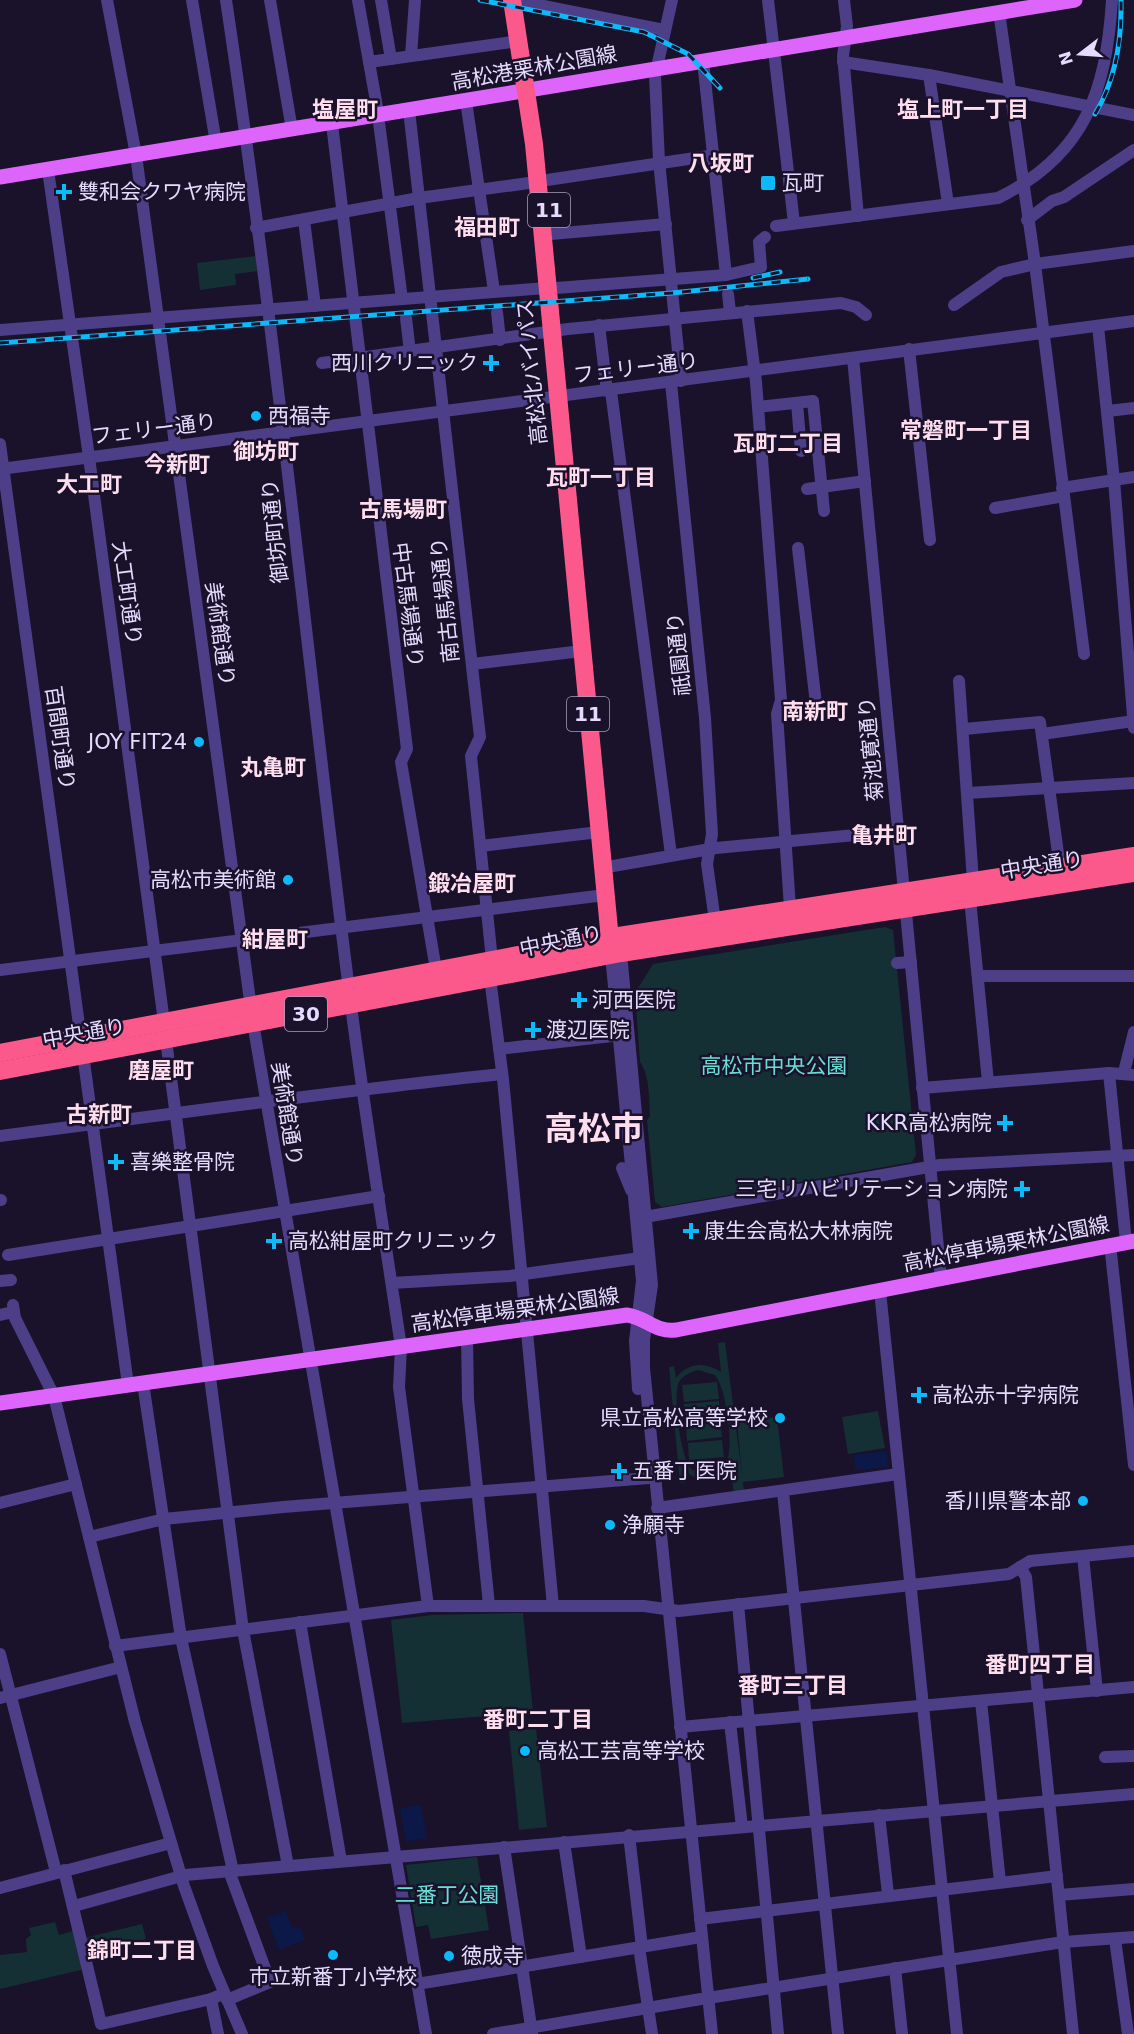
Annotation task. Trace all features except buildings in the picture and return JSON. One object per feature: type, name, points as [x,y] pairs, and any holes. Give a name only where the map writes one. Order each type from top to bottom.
[{"type":"highway","name":"高松北バイパス","points":[[518,0],[519,41],[533,91]]},
{"type":"highway","name":"高松北バイパス","points":[[518,0],[533,91],[605,895],[615,945]]},
{"type":"highway","name":"高松北バイパス","points":[[542,181],[551,234],[551,288]]},
{"type":"highway","name":"高松北バイパス","points":[[561,397],[613,866],[615,945]]},
{"type":"highway","name":"中央通り","points":[[615,945],[715,921],[790,908],[905,900],[970,899],[1134,856]]},
{"type":"highway","name":"中央通り","points":[[0,1071],[82,1047],[615,945],[905,900],[973,881],[1134,873]]},
{"type":"highway","name":"中央通り","points":[[350,996],[436,970],[491,969]]},
{"type":"highway","name":"中央通り","points":[[0,1053],[82,1047]]},
{"type":"main road","name":"高松港栗林公園線","points":[[0,177],[533,91],[775,48],[846,39],[1004,8],[1075,0]]},
{"type":"main road","name":"高松停車場栗林公園線","points":[[0,1403],[627,1315],[663,1331],[676,1330],[1110,1244],[1130,1242]]},
{"type":"street","name":"美術館通り","points":[[107,0],[136,155],[251,1015],[426,2034]]},
{"type":"street","points":[[192,0],[216,143]]},
{"type":"street","name":"御坊町通り","points":[[226,0],[284,432],[341,928],[401,1347],[399,1387],[428,1606]]},
{"type":"street","points":[[270,0],[292,130]]},
{"type":"street","points":[[358,0],[391,204],[402,298]]},
{"type":"street","points":[[381,0],[391,59]]},
{"type":"street","points":[[411,56],[415,0]]},
{"type":"street","points":[[518,0],[665,23]]},
{"type":"street","points":[[663,0],[665,23]]},
{"type":"street","points":[[665,23],[672,0]]},
{"type":"street","points":[[768,0],[794,223]]},
{"type":"street","points":[[844,0],[846,39],[843,62],[858,216]]},
{"type":"street","points":[[776,226],[998,198],[1022,186],[1055,161],[1074,137],[1090,105],[1103,77],[1112,0]]},
{"type":"street","points":[[1004,8],[1010,91],[1035,264],[1084,654]]},
{"type":"street","name":"祇園通り","points":[[665,23],[655,76],[660,163],[675,317],[676,382],[705,718],[712,834],[707,864],[715,921]]},
{"type":"street","points":[[369,62],[519,41]]},
{"type":"street","points":[[703,61],[715,155],[726,275]]},
{"type":"street","points":[[843,62],[929,75],[1134,115]]},
{"type":"street","points":[[929,75],[948,204]]},
{"type":"street","points":[[466,101],[481,189],[494,291]]},
{"type":"street","name":"南古馬場通り","points":[[408,110],[480,737],[471,756],[553,1606]]},
{"type":"street","name":"中古馬場通り","points":[[332,124],[407,749],[401,762],[436,970]]},
{"type":"street","points":[[1027,220],[1052,201],[1064,197],[1134,150]]},
{"type":"street","points":[[256,228],[343,214],[419,198],[715,155]]},
{"type":"street","name":"大工町通り","points":[[48,170],[155,951],[243,1630],[288,1866]]},
{"type":"street","points":[[304,220],[315,306]]},
{"type":"street","points":[[551,234],[666,224]]},
{"type":"street","points":[[0,330],[726,275],[761,267],[759,242],[765,237]]},
{"type":"street","points":[[954,305],[993,276],[1035,264],[1134,251]]},
{"type":"street","points":[[728,294],[730,312]]},
{"type":"street","points":[[322,363],[599,326],[730,312],[841,303],[856,308],[866,315]]},
{"type":"street","points":[[747,311],[755,372],[781,700],[777,714],[790,908]]},
{"type":"street","points":[[497,312],[500,340]]},
{"type":"street","points":[[405,318],[410,351]]},
{"type":"street","name":"フェリー通り","points":[[2,468],[609,391],[909,349],[1134,321]]},
{"type":"street","points":[[599,326],[671,855]]},
{"type":"street","points":[[1098,326],[1108,411],[1134,728]]},
{"type":"street","points":[[909,349],[930,540]]},
{"type":"street","name":"菊池寛通り","points":[[853,358],[941,1279]]},
{"type":"street","points":[[758,407],[813,401],[824,512]]},
{"type":"street","points":[[797,403],[801,450]]},
{"type":"street","points":[[1108,411],[1134,408]]},
{"type":"street","name":"百間町通り","points":[[0,444],[5,522],[71,962],[108,1238],[164,1519],[181,1638],[231,1871],[270,1982],[226,1997]]},
{"type":"street","points":[[995,508],[1134,477]]},
{"type":"street","points":[[807,489],[865,481]]},
{"type":"street","points":[[798,548],[816,705]]},
{"type":"street","points":[[472,664],[582,651]]},
{"type":"street","points":[[959,681],[973,881]]},
{"type":"street","points":[[1042,734],[1134,721]]},
{"type":"street","points":[[964,729],[1040,722],[1061,876]]},
{"type":"street","points":[[968,793],[1134,783]]},
{"type":"street","points":[[613,866],[671,855],[786,840],[898,831]]},
{"type":"street","points":[[481,846],[599,832]]},
{"type":"street","points":[[0,970],[605,895]]},
{"type":"street","points":[[970,899],[988,1082]]},
{"type":"street","points":[[615,945],[620,1035],[642,1281],[644,1368],[665,1609],[688,1831],[700,1919],[704,2034]]},
{"type":"street","points":[[615,945],[633,1080],[652,1285],[634,1357],[680,1727],[695,1938],[712,2034]]},
{"type":"street","points":[[896,959],[910,958]]},
{"type":"street","points":[[978,976],[1134,976]]},
{"type":"street","points":[[922,1088],[1129,1073],[1134,1032]]},
{"type":"street","points":[[499,1049],[620,1035]]},
{"type":"street","points":[[1109,1073],[1130,1242]]},
{"type":"street","points":[[0,1136],[364,1089],[502,1074]]},
{"type":"street","points":[[633,1080],[638,1084],[641,1111],[650,1110]]},
{"type":"street","points":[[645,1217],[787,1188],[930,1167],[1134,1155]]},
{"type":"street","points":[[622,1168],[634,1196]]},
{"type":"street","points":[[8,1255],[379,1196]]},
{"type":"street","points":[[1110,1244],[1134,1466]]},
{"type":"street","points":[[392,1283],[520,1275],[640,1258]]},
{"type":"street","points":[[880,1291],[957,2034]]},
{"type":"street","points":[[0,1315],[13,1308],[54,1396],[120,1667],[171,1843],[181,1876],[242,2034]]},
{"type":"street","points":[[467,1337],[468,1399],[489,1605]]},
{"type":"street","points":[[657,1508],[898,1474]]},
{"type":"street","points":[[89,1537],[164,1519],[333,1502],[649,1478]]},
{"type":"street","points":[[0,1503],[76,1484]]},
{"type":"street","points":[[783,1492],[838,2034]]},
{"type":"street","points":[[115,1646],[428,1606],[553,1606],[679,1611],[1009,1574],[1026,1562],[1134,1551]]},
{"type":"street","points":[[1083,1556],[1096,1690]]},
{"type":"street","points":[[1020,1567],[1026,1577],[1073,2034]]},
{"type":"street","points":[[738,1604],[778,2034]]},
{"type":"street","points":[[300,1622],[341,1861]]},
{"type":"street","points":[[0,1654],[5,1696],[60,1871],[74,1906],[101,2024],[114,2028],[211,1999],[226,1997]]},
{"type":"street","points":[[5,1696],[120,1667]]},
{"type":"street","points":[[680,1727],[1134,1687]]},
{"type":"street","points":[[981,1701],[1000,1882]]},
{"type":"street","points":[[730,1722],[742,1827]]},
{"type":"street","points":[[1105,1757],[1134,1756]]},
{"type":"street","points":[[74,1906],[181,1876],[629,1835],[1134,1794]]},
{"type":"street","points":[[879,1815],[888,1894]]},
{"type":"street","points":[[629,1835],[652,2034]]},
{"type":"street","points":[[564,1842],[581,1957]]},
{"type":"street","points":[[0,1888],[171,1843]]},
{"type":"street","points":[[504,1847],[532,2031]]},
{"type":"street","points":[[700,1919],[942,1887],[1057,1876]]},
{"type":"street","points":[[1059,1895],[1134,1889]]},
{"type":"street","points":[[494,2034],[532,2031],[649,2008],[950,1959],[1064,1942],[1134,1937]]},
{"type":"street","points":[[417,1984],[695,1938]]},
{"type":"street","points":[[1115,1939],[1128,2034]]},
{"type":"street","points":[[895,1968],[902,2034]]},
{"type":"street","points":[[211,1999],[218,2034]]},
{"type":"green space","points":[[256,256],[257,271],[235,274],[236,285],[200,290],[197,263]]},
{"type":"green space","name":"高松市中央公園","points":[[885,927],[893,930],[916,1155],[912,1162],[662,1207],[655,1202],[647,1120],[650,1116],[648,1088],[646,1074],[640,1062],[635,993],[653,964]]},
{"type":"green space","points":[[725,1342],[742,1475],[737,1422],[777,1417],[784,1477],[743,1482],[744,1492],[734,1493],[730,1466],[720,1476],[708,1480],[696,1478],[684,1470],[685,1483],[680,1483],[669,1367],[674,1366],[676,1378],[686,1369],[697,1365],[709,1366],[721,1372],[718,1343]],"holes":[[[698,1370],[715,1375],[725,1403],[730,1442],[726,1463],[709,1474],[692,1470],[684,1454],[677,1413],[677,1389],[679,1382],[685,1376]]]},
{"type":"green space","points":[[717,1382],[719,1399],[684,1402],[682,1385]]},
{"type":"green space","points":[[719,1401],[720,1418],[685,1421],[684,1404]]},
{"type":"green space","points":[[878,1411],[885,1448],[848,1454],[842,1417]]},
{"type":"green space","points":[[720,1420],[722,1437],[687,1441],[686,1424]]},
{"type":"green space","points":[[722,1440],[724,1457],[689,1460],[688,1443]]},
{"type":"green space","points":[[523,1613],[533,1712],[402,1723],[391,1620],[432,1615]]},
{"type":"green space","points":[[536,1728],[547,1827],[519,1830],[509,1731]]},
{"type":"green space","name":"二番丁公園","points":[[477,1857],[489,1930],[431,1939],[428,1925],[416,1927],[406,1865]]},
{"type":"green space","points":[[55,1922],[59,1935],[76,1930],[85,1969],[0,1989],[0,1955],[27,1952],[26,1939],[31,1935],[29,1928]]},
{"type":"green space","points":[[142,1924],[146,1939],[88,1956],[84,1938]]},
{"type":"shaded area","points":[[887,1451],[888,1467],[855,1470],[854,1455]]},
{"type":"shaded area","points":[[421,1805],[427,1838],[406,1842],[400,1808]]},
{"type":"shaded area","points":[[286,1911],[293,1929],[300,1927],[305,1940],[279,1950],[267,1918]]},
{"type":"railway","points":[[480,0],[644,32],[688,54],[720,88]]},
{"type":"railway","points":[[1095,114],[1113,73],[1119,44],[1121,0]]},
{"type":"railway","points":[[753,278],[780,272]]},
{"type":"railway","points":[[0,343],[672,293],[808,279]]},
{"type":"place","name":"瓦町","points":[[768,183]]},
{"type":"place","name":"雙和会クワヤ病院","points":[[64,192]]},
{"type":"place","name":"西川クリニック","points":[[491,363]]},
{"type":"place","name":"西福寺","points":[[256,416]]},
{"type":"place","name":"JOY FIT24","points":[[199,742]]},
{"type":"place","name":"高松市美術館","points":[[288,880]]},
{"type":"place","name":"河西医院","points":[[579,1000]]},
{"type":"place","name":"渡辺医院","points":[[533,1030]]},
{"type":"place","name":"KKR高松病院","points":[[1005,1123]]},
{"type":"place","name":"喜樂整骨院","points":[[116,1162]]},
{"type":"place","name":"三宅リハビリテーション病院","points":[[1022,1189]]},
{"type":"place","name":"康生会高松大林病院","points":[[691,1231]]},
{"type":"place","name":"高松紺屋町クリニック","points":[[274,1241]]},
{"type":"place","name":"高松赤十字病院","points":[[919,1395]]},
{"type":"place","name":"県立高松高等学校","points":[[780,1418]]},
{"type":"place","name":"五番丁医院","points":[[619,1471]]},
{"type":"place","name":"香川県警本部","points":[[1083,1501]]},
{"type":"place","name":"浄願寺","points":[[610,1525]]},
{"type":"place","name":"高松工芸高等学校","points":[[525,1751]]},
{"type":"place","name":"市立新番丁小学校","points":[[333,1955]]},
{"type":"place","name":"徳成寺","points":[[449,1956]]},
{"type":"district","name":"塩屋町","points":[[345,109]]},
{"type":"district","name":"塩上町一丁目","points":[[963,109]]},
{"type":"district","name":"八坂町","points":[[721,163]]},
{"type":"district","name":"福田町","points":[[487,227]]},
{"type":"district","name":"常磐町一丁目","points":[[966,430]]},
{"type":"district","name":"瓦町二丁目","points":[[788,443]]},
{"type":"district","name":"御坊町","points":[[266,451]]},
{"type":"district","name":"今新町","points":[[177,464]]},
{"type":"district","name":"瓦町一丁目","points":[[601,477]]},
{"type":"district","name":"大工町","points":[[89,484]]},
{"type":"district","name":"古馬場町","points":[[403,509]]},
{"type":"district","name":"南新町","points":[[815,711]]},
{"type":"district","name":"丸亀町","points":[[273,767]]},
{"type":"district","name":"亀井町","points":[[884,835]]},
{"type":"district","name":"鍛冶屋町","points":[[472,883]]},
{"type":"district","name":"紺屋町","points":[[275,939]]},
{"type":"district","name":"磨屋町","points":[[161,1070]]},
{"type":"district","name":"古新町","points":[[99,1114]]},
{"type":"district","name":"高松市","points":[[594,1128]]},
{"type":"district","name":"番町四丁目","points":[[1040,1664]]},
{"type":"district","name":"番町三丁目","points":[[793,1685]]},
{"type":"district","name":"番町二丁目","points":[[538,1719]]},
{"type":"district","name":"錦町二丁目","points":[[142,1950]]}]
